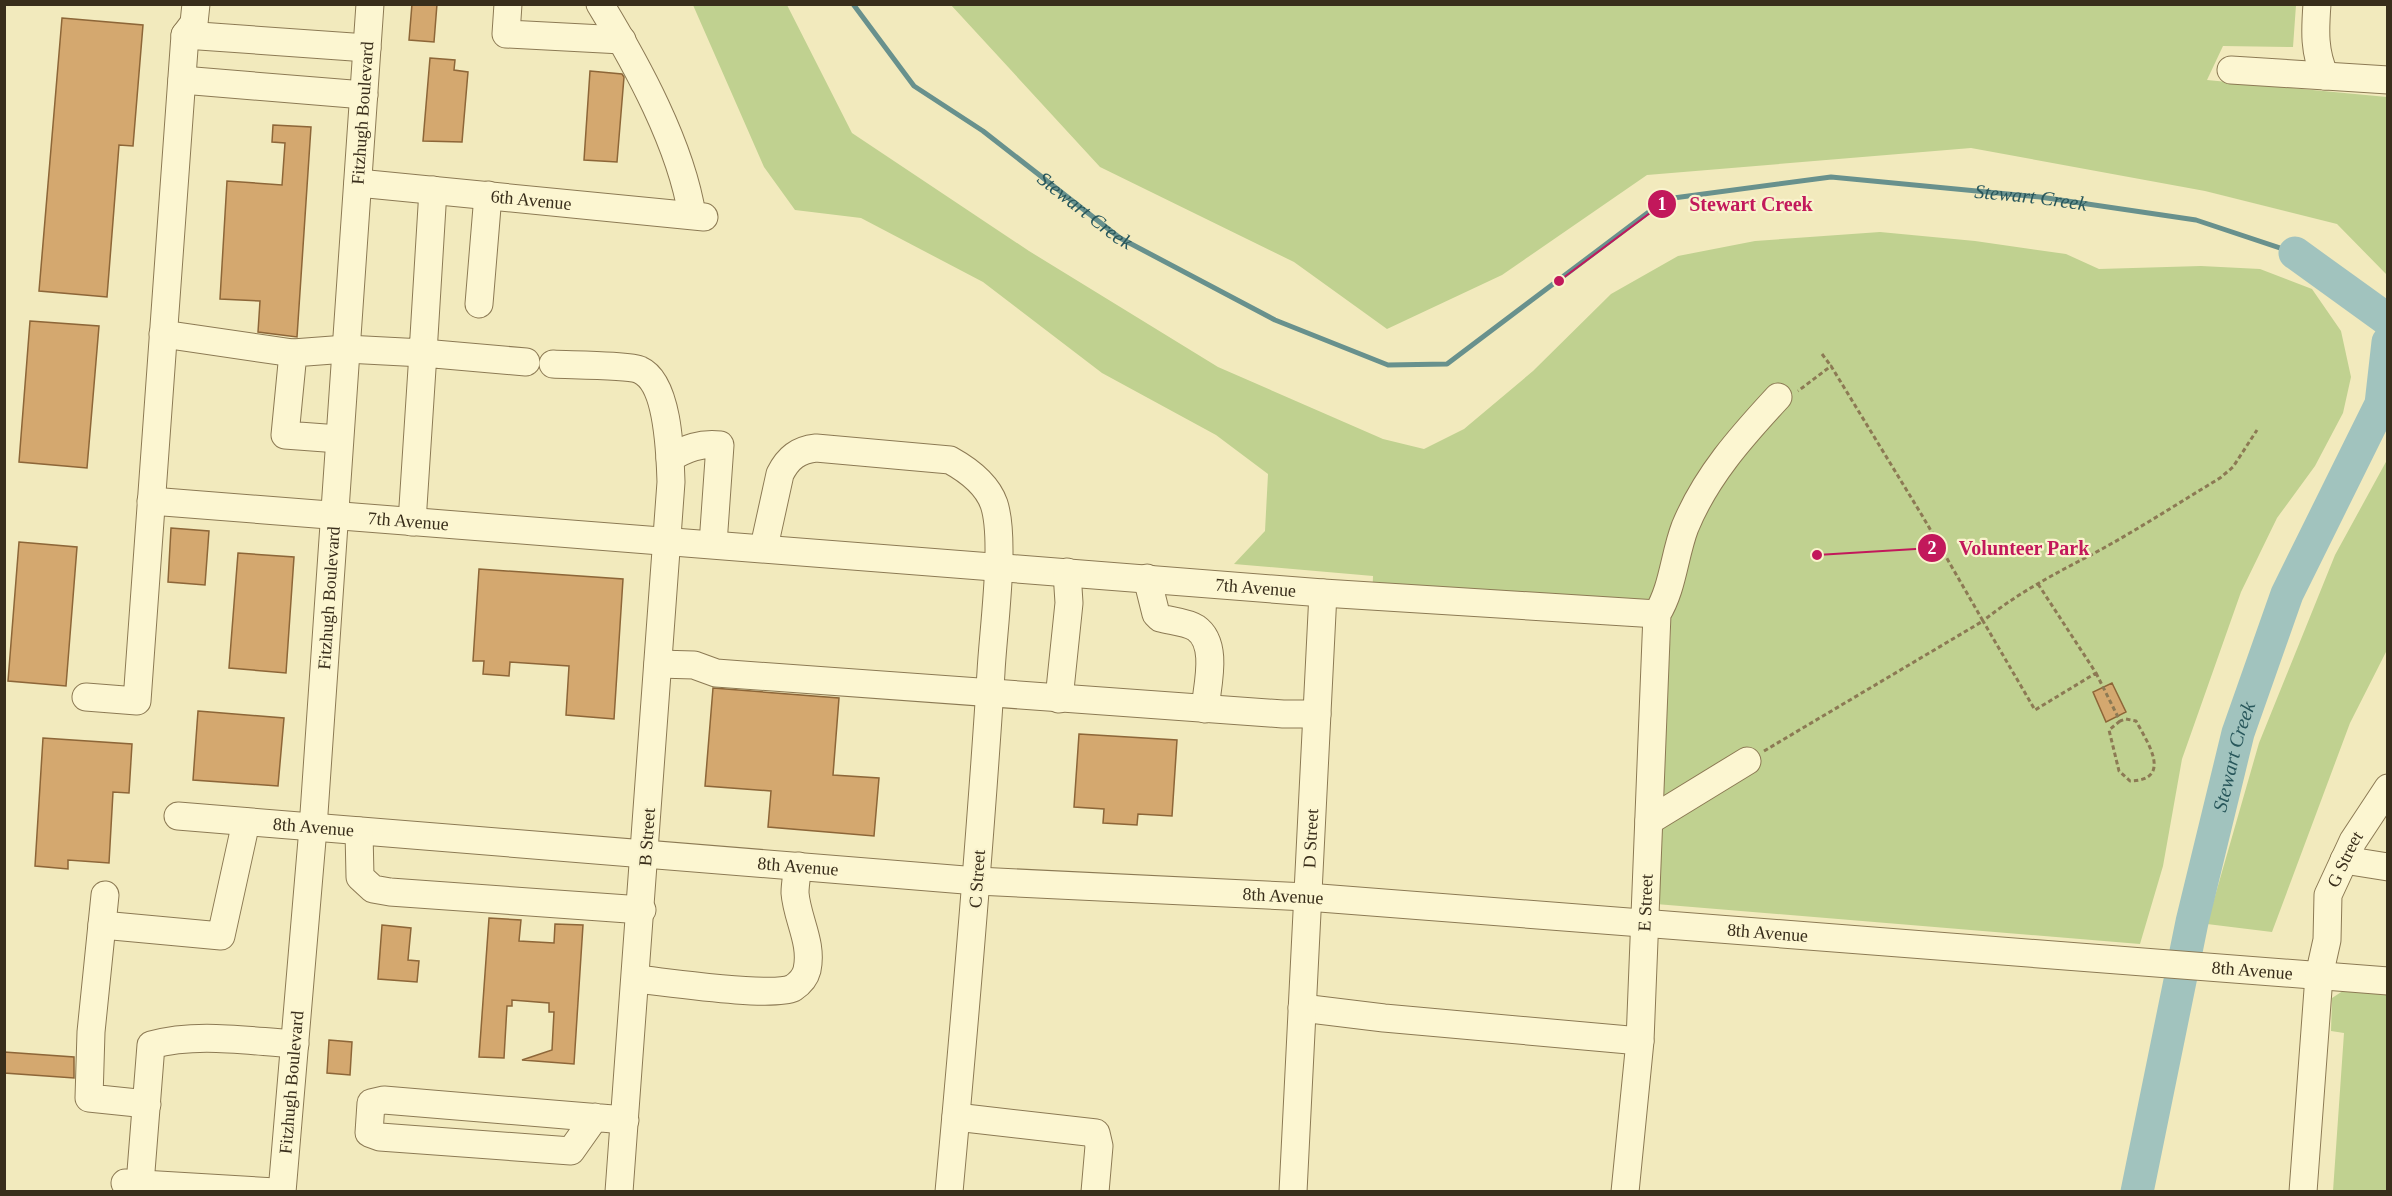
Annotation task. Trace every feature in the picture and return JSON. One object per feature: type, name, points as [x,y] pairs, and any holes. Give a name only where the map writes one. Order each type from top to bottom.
[{"type":"street","points":[[86,698],[137,701],[185,35],[194,23],[196,4]]},
{"type":"street","name":"Fitzhugh Boulevard","points":[[282,1191],[313,828],[370,4]]},
{"type":"street","points":[[508,4],[506,34],[622,40]]},
{"type":"street","points":[[600,4],[622,40]]},
{"type":"street","points":[[2317,4],[2314,39],[2318,61],[2325,76]]},
{"type":"street","points":[[185,35],[367,48]]},
{"type":"street","name":"6th Avenue","points":[[358,183],[698,216],[638,66],[622,40]]},
{"type":"street","points":[[2231,70],[2388,80]]},
{"type":"street","points":[[182,80],[364,95]]},
{"type":"street","points":[[412,522],[433,190]]},
{"type":"street","points":[[479,304],[488,195]]},
{"type":"street","points":[[163,334],[293,353],[346,349],[526,362]]},
{"type":"street","points":[[293,353],[285,435],[339,439]]},
{"type":"street","name":"B Street","points":[[553,364],[640,369],[652,380],[660,392],[670,470],[642,910],[619,1191]]},
{"type":"street","points":[[1657,615],[1665,600],[1685,528],[1720,462],[1787,395]]},
{"type":"street","points":[[670,470],[687,448],[705,443],[720,445],[713,544]]},
{"type":"street","name":"C Street","points":[[764,547],[780,474],[785,463],[804,449],[938,458],[962,467],[985,488],[993,503],[997,520],[997,566],[989,694],[977,881],[949,1191]]},
{"type":"street","name":"7th Avenue","points":[[152,501],[333,517],[856,554],[1323,593],[1657,615]]},
{"type":"street","points":[[1059,699],[1069,596],[1067,572]]},
{"type":"street","points":[[1147,578],[1156,614],[1160,618],[1196,627],[1203,634],[1210,651],[1205,709]]},
{"type":"street","name":"D Street","points":[[1293,1191],[1323,593]]},
{"type":"street","name":"E Street","points":[[1625,1191],[1640,1041],[1657,615]]},
{"type":"street","points":[[658,664],[694,665],[716,673],[989,694],[1283,714],[1317,714]]},
{"type":"street","points":[[1649,821],[1747,761]]},
{"type":"street","name":"G Street","points":[[2304,1191],[2319,976],[2327,940],[2328,896],[2353,841],[2388,788]]},
{"type":"street","name":"8th Avenue","points":[[178,816],[646,852],[977,881],[1307,897],[2388,981]]},
{"type":"street","points":[[102,926],[221,936],[246,822]]},
{"type":"street","points":[[359,831],[360,877],[373,888],[390,892],[642,910]]},
{"type":"street","points":[[2344,860],[2388,867]]},
{"type":"street","points":[[636,979],[751,990],[777,991],[792,988],[802,981],[807,970],[806,934],[795,894],[798,866]]},
{"type":"street","points":[[105,895],[91,1032],[89,1098],[147,1104]]},
{"type":"street","points":[[1302,1008],[1384,1018],[1640,1041]]},
{"type":"street","points":[[275,1191],[133,1183],[147,1104],[151,1045],[175,1038],[295,1044]]},
{"type":"street","points":[[595,1118],[571,1151],[380,1137],[369,1133],[371,1103],[384,1100],[625,1120]]},
{"type":"street","points":[[956,1117],[1096,1132],[1099,1146],[1095,1191]]},
{"type":"path","points":[[1822,354],[1923,517],[2036,710],[2097,673]]},
{"type":"path","points":[[1787,395],[1831,366]]},
{"type":"path","points":[[1747,761],[1983,621],[2000,607],[2038,584],[2220,478],[2233,467],[2257,430]]},
{"type":"path","points":[[2038,584],[2097,673],[2120,721]]},
{"type":"path","points":[[2126,719],[2136,721],[2154,756],[2155,766],[2151,775],[2142,781],[2130,781],[2119,771],[2109,730],[2120,721],[2126,719]]},
{"type":"green space","points":[[693,5],[787,5],[852,133],[1029,251],[1218,367],[1383,439],[1424,449],[1464,429],[1533,371],[1611,294],[1678,256],[1755,241],[1880,232],[1975,241],[2066,254],[2099,269],[2201,266],[2260,269],[2312,289],[2341,331],[2351,377],[2343,413],[2315,466],[2277,518],[2241,592],[2182,759],[2163,866],[2140,944],[1656,904],[1671,626],[1626,618],[1372,601],[1373,576],[1234,564],[1265,531],[1268,474],[1216,435],[1102,373],[983,282],[861,218],[795,210],[764,167]]},
{"type":"green space","points":[[951,5],[2296,5],[2293,47],[2223,46],[2207,80],[2387,97],[2387,275],[2337,224],[2205,191],[1971,148],[1647,175],[1502,275],[1387,329],[1294,262],[1100,167]]},
{"type":"green space","points":[[2387,460],[2387,650],[2350,723],[2272,932],[2207,924],[2259,743],[2335,555]]},
{"type":"green space","points":[[2349,987],[2387,992],[2387,1191],[2333,1191],[2344,1033],[2331,1031],[2332,998]]},
{"type":"building","points":[[412,4],[437,4],[434,42],[409,40]]},
{"type":"building","points":[[62,18],[143,25],[133,146],[119,145],[107,297],[39,291]]},
{"type":"building","points":[[430,58],[455,60],[454,70],[468,72],[462,142],[423,141]]},
{"type":"building","points":[[590,71],[622,74],[624,77],[617,162],[584,160]]},
{"type":"building","points":[[273,125],[311,127],[297,337],[258,332],[260,301],[220,299],[227,181],[282,185],[285,143],[272,142]]},
{"type":"building","points":[[30,321],[99,326],[87,468],[19,462]]},
{"type":"building","points":[[171,528],[209,531],[205,585],[168,582]]},
{"type":"building","points":[[19,542],[77,547],[66,686],[8,681]]},
{"type":"building","points":[[238,553],[294,557],[286,673],[229,668]]},
{"type":"building","points":[[479,569],[623,579],[614,719],[566,715],[569,666],[510,662],[509,676],[483,674],[484,661],[473,661]]},
{"type":"building","points":[[2112,683],[2126,712],[2106,722],[2093,692]]},
{"type":"building","points":[[713,688],[839,698],[833,775],[879,778],[874,836],[768,827],[771,791],[705,786]]},
{"type":"building","points":[[198,711],[284,718],[278,786],[193,780]]},
{"type":"building","points":[[1079,734],[1177,740],[1172,816],[1138,814],[1137,825],[1103,823],[1104,809],[1074,807]]},
{"type":"building","points":[[43,738],[132,744],[129,793],[113,792],[109,863],[68,860],[68,869],[35,866]]},
{"type":"building","points":[[489,918],[521,920],[519,941],[554,943],[555,924],[583,925],[574,1064],[522,1060],[552,1050],[554,1012],[549,1012],[549,1003],[512,1000],[512,1006],[507,1006],[504,1058],[479,1057]]},
{"type":"building","points":[[382,925],[411,928],[408,960],[419,961],[417,982],[378,979]]},
{"type":"building","points":[[329,1040],[352,1042],[350,1075],[327,1073]]},
{"type":"building","points":[[4,1052],[74,1057],[74,1078],[4,1073]]},
{"type":"waterway","name":"Stewart Creek","points":[[853,4],[914,86],[983,131],[1120,238],[1275,320],[1388,365],[1447,364],[1666,199],[1831,177],[2040,197],[2196,220],[2295,253]]},
{"type":"waterway","name":"Stewart Creek","points":[[2295,253],[2388,320]]},
{"type":"waterway","name":"Stewart Creek","points":[[2137,1192],[2192,922],[2238,733],[2287,594],[2381,404],[2388,342]]},
{"type":"place","name":"Stewart Creek","points":[[1559,281]]},
{"type":"place","name":"Volunteer Park","points":[[1817,555]]}]
